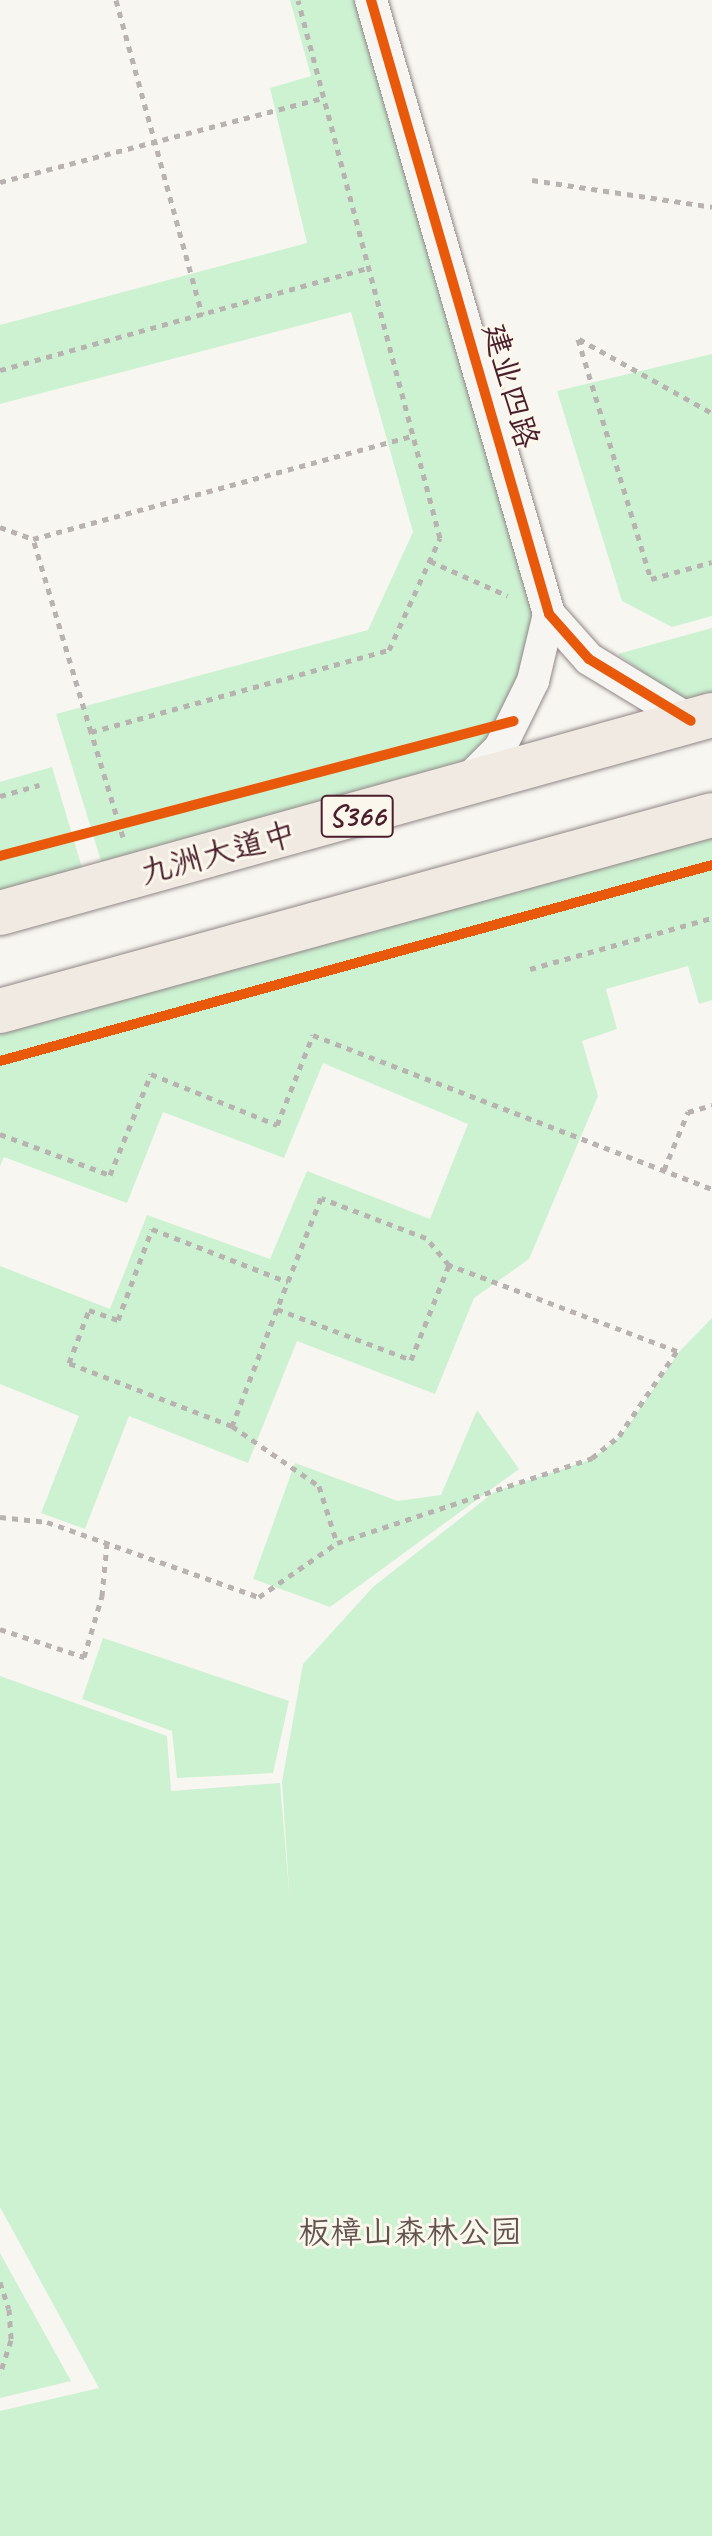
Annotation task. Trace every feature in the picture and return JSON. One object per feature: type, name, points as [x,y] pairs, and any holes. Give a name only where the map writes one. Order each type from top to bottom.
[{"type":"main road","name":"九洲大道中","points":[[0,913],[461,788],[701,718]]},
{"type":"main road","points":[[0,1011],[712,815]]},
{"type":"street","name":"建业四路","points":[[371,0],[549,614],[589,659],[701,718]]},
{"type":"street","points":[[461,788],[500,748],[514,721],[533,681],[549,614]]},
{"type":"path","points":[[116,0],[202,314]]},
{"type":"path","points":[[91,732],[389,650],[440,538],[298,0]]},
{"type":"path","points":[[0,182],[323,98]]},
{"type":"path","points":[[532,180],[712,207]]},
{"type":"path","points":[[0,370],[369,268]]},
{"type":"path","points":[[712,413],[578,339],[651,579],[712,562]]},
{"type":"path","points":[[0,527],[33,539],[413,436]]},
{"type":"path","points":[[33,539],[134,876]]},
{"type":"path","points":[[430,561],[549,614]]},
{"type":"path","points":[[0,796],[39,785]]},
{"type":"path","points":[[104,828],[134,820]]},
{"type":"path","points":[[530,969],[712,918]]},
{"type":"path","points":[[0,1134],[110,1175],[151,1074],[277,1125],[313,1035],[712,1189]]},
{"type":"path","points":[[664,1170],[688,1112],[712,1105]]},
{"type":"path","points":[[0,1517],[47,1522],[259,1597],[337,1543],[592,1458],[619,1436],[677,1351],[449,1265],[426,1238],[321,1198],[232,1426]]},
{"type":"path","points":[[288,1282],[152,1229],[118,1320],[89,1310],[69,1363],[232,1426],[319,1486],[337,1543]]},
{"type":"path","points":[[277,1309],[411,1360],[449,1265]]},
{"type":"path","points":[[0,1629],[84,1657],[102,1596],[107,1543]]},
{"type":"path","points":[[0,2282],[9,2309],[11,2340],[0,2374]]},
{"type":"green space","points":[[290,0],[358,0],[538,614],[523,680],[492,742],[455,781],[105,874],[56,714],[368,630],[413,532],[351,312],[0,404],[0,325],[307,243],[270,88],[311,76]]},
{"type":"green space","points":[[712,354],[712,616],[672,627],[622,601],[557,391]]},
{"type":"green space","points":[[712,628],[712,703],[692,709],[618,654]]},
{"type":"green space","points":[[52,767],[85,878],[0,901],[0,782]]},
{"type":"green space","points":[[712,821],[712,1000],[699,1004],[688,966],[606,989],[617,1029],[582,1041],[598,1096],[529,1259],[474,1298],[435,1394],[297,1341],[248,1463],[129,1416],[85,1529],[41,1513],[79,1416],[0,1384],[0,1266],[110,1309],[147,1215],[270,1259],[307,1171],[430,1219],[468,1124],[323,1063],[284,1158],[163,1112],[127,1203],[4,1157],[0,1166],[0,1019]]},
{"type":"green space","name":"板樟山森林公园","points":[[712,1318],[712,2536],[0,2536],[0,2411],[99,2388],[0,2207],[0,1676],[167,1736],[171,1791],[280,1783],[290,1903],[282,1782],[303,1664],[373,1587],[494,1492],[592,1459],[621,1436],[679,1352]]},
{"type":"green space","points":[[477,1410],[519,1469],[330,1607],[253,1579],[295,1463],[398,1501],[441,1495]]},
{"type":"green space","points":[[103,1638],[289,1701],[273,1773],[177,1778],[172,1731],[82,1699]]},
{"type":"green space","points":[[0,2253],[71,2381],[0,2398]]},
{"type":"cycle path","points":[[371,0],[549,614],[589,659],[691,721]]},
{"type":"cycle path","points":[[0,856],[514,721]]},
{"type":"cycle path","points":[[0,1061],[712,865]]}]
